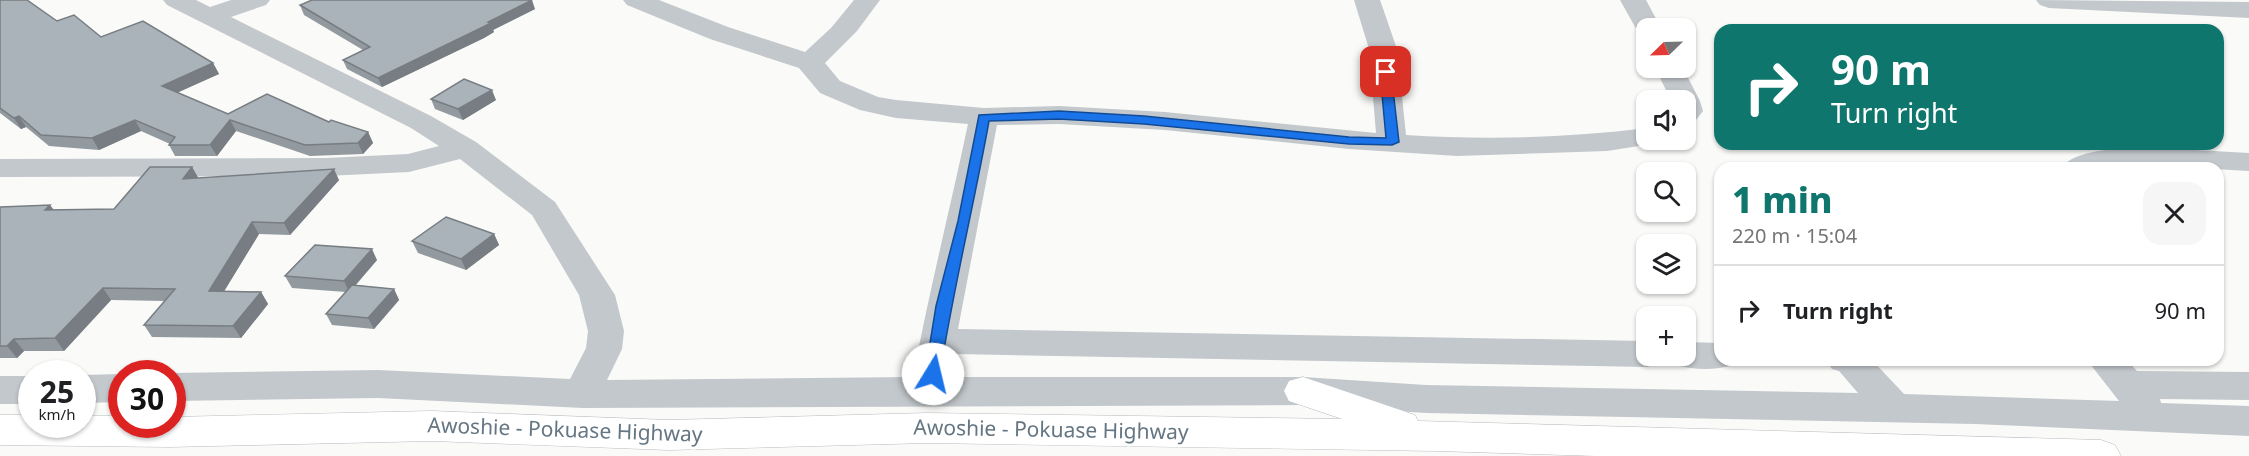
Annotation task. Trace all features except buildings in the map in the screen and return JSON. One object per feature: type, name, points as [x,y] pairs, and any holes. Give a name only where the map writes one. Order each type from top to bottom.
[{"type":"main road","points":[[1303,391],[1437,436]]},
{"type":"main road","name":"Awoshie - Pokuase Highway","points":[[0,430],[169,432],[432,426],[669,435],[927,428],[1437,436],[2101,456]]},
{"type":"street","points":[[176,0],[359,89],[465,148],[544,209],[597,294],[606,331],[603,349],[583,394]]},
{"type":"street","points":[[209,16],[257,0]]},
{"type":"street","points":[[636,0],[718,33],[809,62],[830,87],[870,104],[896,109],[984,117],[1059,115],[1142,120],[1349,140],[1457,147],[1607,142],[1636,138]]},
{"type":"street","points":[[809,62],[834,42],[856,18],[867,0]]},
{"type":"street","points":[[1367,0],[1383,49],[1392,142]]},
{"type":"street","points":[[1633,0],[1643,18]]},
{"type":"street","points":[[2049,0],[2249,10]]},
{"type":"street","points":[[930,390],[944,306],[964,221],[984,117]]},
{"type":"street","points":[[0,168],[326,168],[408,162],[465,148]]},
{"type":"street","points":[[2092,162],[2130,157],[2249,162]]},
{"type":"street","points":[[938,341],[1636,354]]},
{"type":"street","points":[[1696,355],[1714,356]]},
{"type":"street","points":[[1856,366],[1894,408]]},
{"type":"street","points":[[2117,372],[2157,418]]},
{"type":"street","points":[[2117,372],[2249,386]]},
{"type":"street","points":[[186,387],[378,384],[583,394],[930,390],[1303,391],[1426,399],[1894,408],[2249,421]]},
{"type":"street","points":[[0,390],[18,390]]},
{"type":"route","points":[[933,374],[944,306],[964,221],[984,117],[1059,115],[1166,121],[1349,140],[1392,142],[1386,72]]}]
